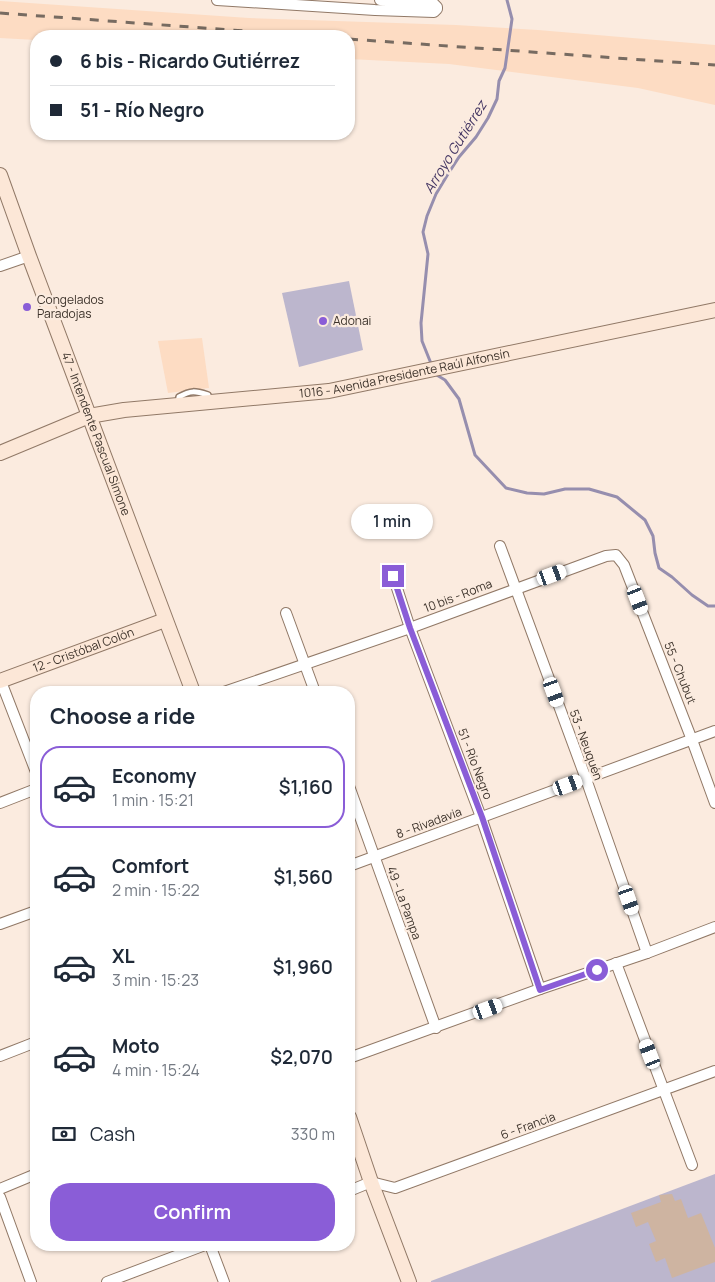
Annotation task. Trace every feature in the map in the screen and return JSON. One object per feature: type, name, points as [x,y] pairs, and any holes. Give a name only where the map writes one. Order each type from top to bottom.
[{"type":"street","points":[[218,0],[373,5],[434,12],[437,9],[433,3],[380,0]]},
{"type":"street","name":"47 - Intendente Pascual Simone","points":[[0,175],[191,686]]},
{"type":"street","points":[[0,266],[29,256]]},
{"type":"street","name":"1016 - Avenida Presidente Raúl Alfonsín","points":[[0,453],[89,416],[178,404],[329,390],[715,310]]},
{"type":"street","name":"53 - Neuquén","points":[[500,546],[586,779],[647,953]]},
{"type":"street","name":"10 bis - Roma","points":[[241,686],[410,628],[606,556],[616,555]]},
{"type":"street","name":"55 - Chubut","points":[[616,555],[624,565],[715,803]]},
{"type":"street","name":"51 - Río Negro","points":[[393,576],[410,628],[482,817],[540,990]]},
{"type":"street","points":[[286,612],[313,686]]},
{"type":"street","name":"12 - Cristóbal Colón","points":[[0,680],[165,620]]},
{"type":"street","points":[[0,680],[30,757]]},
{"type":"street","name":"8 - Rivadavia","points":[[355,864],[715,731]]},
{"type":"street","points":[[0,803],[30,791]]},
{"type":"street","name":"49 - La Pampa","points":[[355,803],[436,1028]]},
{"type":"street","points":[[0,924],[30,913]]},
{"type":"street","points":[[355,1056],[647,953],[715,927]]},
{"type":"street","points":[[616,963],[692,1165]]},
{"type":"street","points":[[0,1056],[30,1044]]},
{"type":"street","name":"6 - Francia","points":[[370,1182],[394,1188],[715,1071]]},
{"type":"street","points":[[355,1136],[370,1182],[409,1282]]},
{"type":"street","points":[[0,1189],[30,1176]]},
{"type":"street","points":[[355,1188],[370,1182]]},
{"type":"street","points":[[0,1197],[31,1282]]},
{"type":"street","points":[[107,1282],[190,1251]]},
{"type":"street","points":[[212,1251],[224,1282]]},
{"type":"shaded area","points":[[0,1],[249,18],[456,25],[538,30],[715,45],[715,105],[638,88],[449,64],[355,59],[355,30],[30,30],[30,40],[0,38]]},
{"type":"shaded area","name":"Adonai","points":[[349,281],[363,350],[299,367],[282,293]]},
{"type":"shaded area","points":[[202,338],[209,388],[168,393],[158,341]]},
{"type":"shaded area","points":[[715,1174],[715,1282],[431,1282],[431,1281]]},
{"type":"building","points":[[672,1194],[675,1201],[681,1199],[688,1218],[701,1213],[715,1248],[715,1262],[672,1278],[665,1258],[656,1262],[649,1244],[656,1241],[648,1222],[636,1227],[631,1213],[661,1202],[659,1195]]},
{"type":"waterway","name":"Arroyo Gutiérrez","points":[[432,366],[422,341],[421,323],[428,254],[423,232],[436,194],[459,157],[476,137],[497,99],[499,81],[505,68],[512,19],[507,0]]},
{"type":"waterway","name":"Arroyo Gutiérrez","points":[[435,374],[445,380],[459,399],[475,455],[506,488],[527,493],[544,494],[565,489],[589,489],[617,497],[645,520],[653,536],[659,568],[708,606],[715,606]]},
{"type":"railway","points":[[0,13],[231,30]]},
{"type":"railway","points":[[355,39],[715,65]]},
{"type":"place","name":"Congelados Paradojas","points":[[27,307]]},
{"type":"place","name":"Adonai","points":[[323,321]]},
{"type":"route","points":[[393,576],[410,628],[482,817],[540,990],[597,970]]}]
